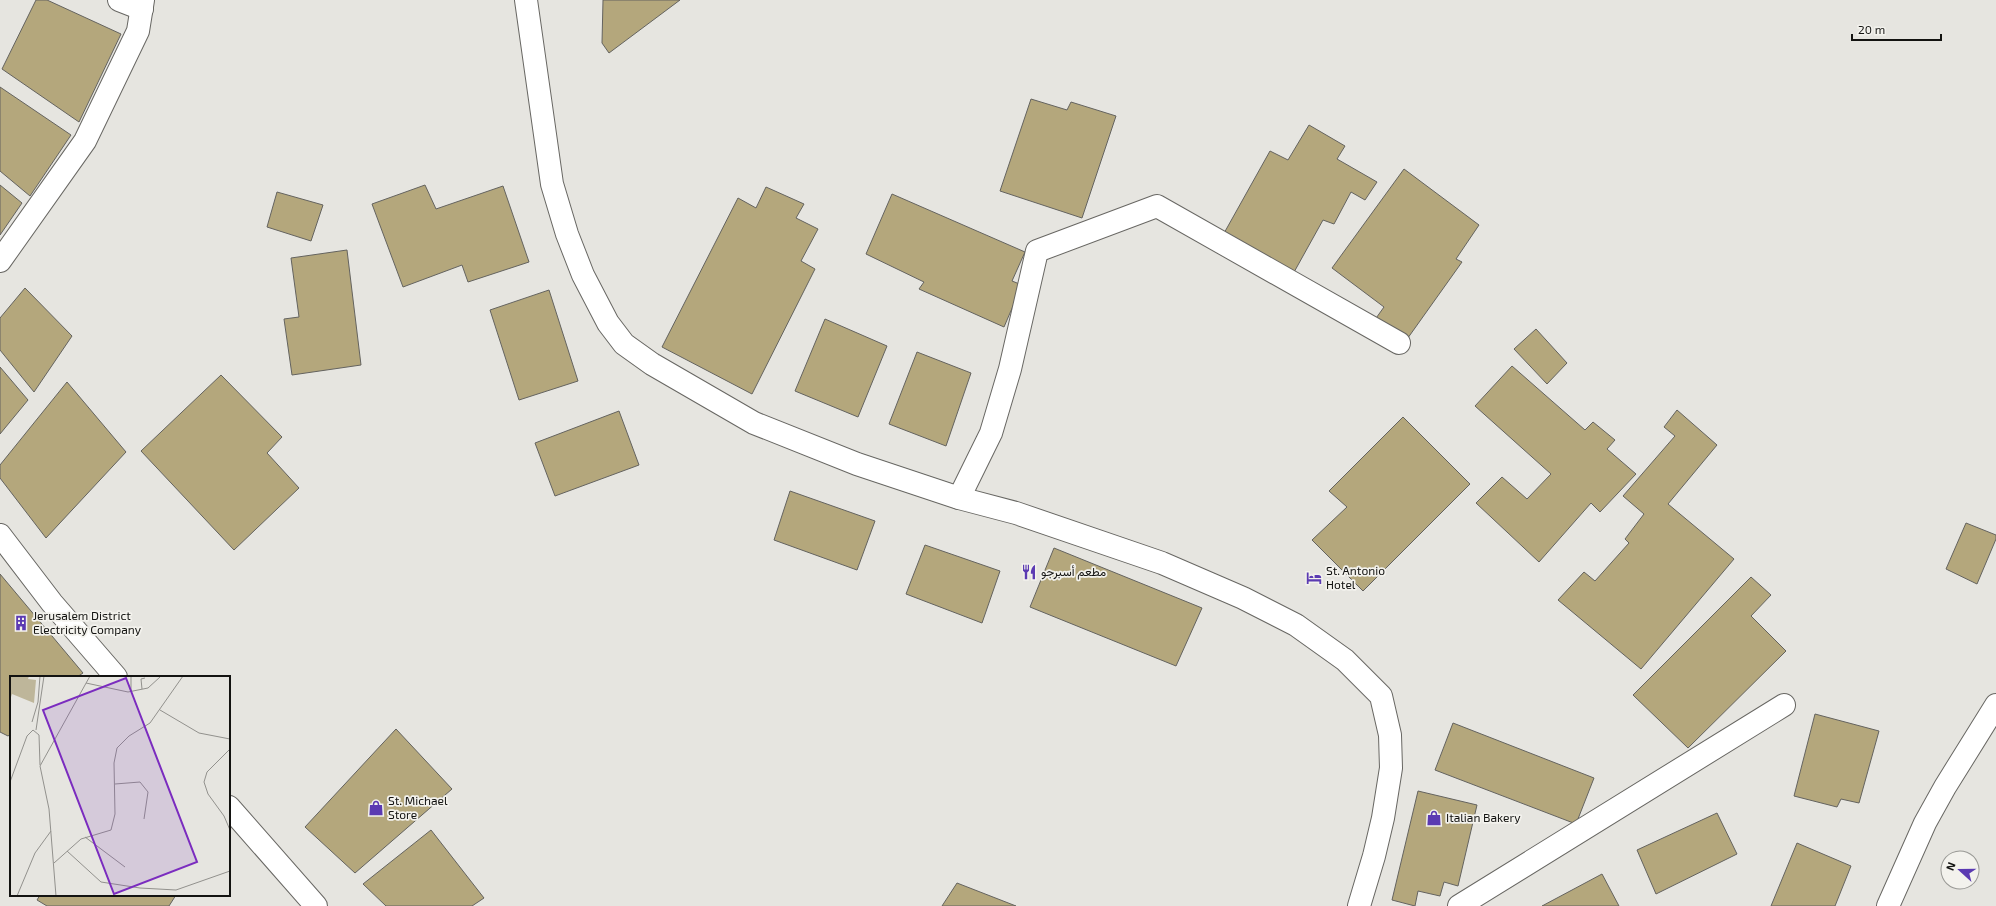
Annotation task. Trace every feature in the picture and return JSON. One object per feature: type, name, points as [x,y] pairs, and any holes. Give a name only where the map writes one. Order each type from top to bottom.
[{"type":"street","points":[[0,261],[85,141],[138,31],[142,5],[119,0]]},
{"type":"street","points":[[526,0],[552,184],[567,234],[583,275],[608,323],[624,344],[652,364],[754,423],[857,464],[960,498],[1016,513],[1162,563],[1243,598],[1296,625],[1345,660],[1381,696],[1390,735],[1391,768],[1382,826],[1359,906]]},
{"type":"street","points":[[960,498],[991,433],[1010,370],[1037,251],[1157,206],[1399,343]]},
{"type":"street","points":[[0,535],[52,603],[115,676]]},
{"type":"street","points":[[1459,906],[1784,705]]},
{"type":"street","points":[[1888,906],[1925,823],[1996,705]]},
{"type":"street","points":[[230,808],[316,906]]},
{"type":"building","points":[[36,0],[47,0],[121,34],[79,122],[2,69]]},
{"type":"building","points":[[603,0],[680,0],[609,53],[602,43]]},
{"type":"building","points":[[0,87],[71,135],[30,196],[0,171]]},
{"type":"building","points":[[1031,99],[1067,110],[1071,102],[1116,116],[1082,218],[1000,191]]},
{"type":"building","points":[[1309,125],[1345,146],[1337,159],[1377,182],[1365,200],[1351,192],[1334,224],[1323,220],[1293,274],[1223,235],[1270,151],[1288,160]]},
{"type":"building","points":[[1404,169],[1479,225],[1456,259],[1462,262],[1405,342],[1374,321],[1384,307],[1332,268]]},
{"type":"building","points":[[0,185],[22,203],[0,235]]},
{"type":"building","points":[[425,185],[436,209],[503,186],[529,262],[468,282],[462,265],[403,287],[372,204]]},
{"type":"building","points":[[766,187],[804,204],[796,218],[818,229],[801,261],[815,269],[752,394],[662,347],[738,198],[756,208]]},
{"type":"building","points":[[277,192],[323,205],[311,241],[267,227]]},
{"type":"building","points":[[892,194],[1025,252],[1012,281],[1022,285],[1004,327],[919,289],[924,282],[866,254]]},
{"type":"building","points":[[347,250],[361,365],[292,375],[284,319],[299,317],[291,258]]},
{"type":"building","points":[[25,288],[72,336],[34,392],[0,350],[0,318]]},
{"type":"building","points":[[549,290],[578,381],[519,400],[490,310]]},
{"type":"building","points":[[825,319],[887,346],[858,417],[795,391]]},
{"type":"building","points":[[1536,329],[1567,363],[1547,384],[1514,349]]},
{"type":"building","points":[[917,352],[971,373],[946,446],[889,424]]},
{"type":"building","points":[[1512,366],[1585,430],[1593,422],[1615,440],[1607,449],[1636,474],[1600,512],[1591,503],[1539,562],[1476,503],[1502,477],[1527,499],[1551,474],[1475,406]]},
{"type":"building","points":[[0,367],[28,400],[0,434]]},
{"type":"building","points":[[221,375],[282,437],[267,453],[299,488],[234,550],[141,451]]},
{"type":"building","points":[[67,382],[126,452],[46,538],[0,478],[0,465]]},
{"type":"building","points":[[1677,410],[1717,445],[1668,504],[1734,559],[1641,669],[1558,600],[1584,572],[1595,581],[1629,543],[1625,539],[1644,514],[1623,496],[1675,436],[1664,427]]},
{"type":"building","points":[[619,411],[639,465],[555,496],[535,443]]},
{"type":"building","points":[[1403,417],[1470,484],[1363,591],[1312,540],[1347,507],[1329,491]]},
{"type":"building","points":[[790,491],[875,521],[857,570],[774,540]]},
{"type":"building","points":[[1966,523],[1996,535],[1996,539],[1977,584],[1946,569]]},
{"type":"building","points":[[925,545],[1000,571],[982,623],[906,594]]},
{"type":"building","points":[[1054,548],[1202,608],[1176,666],[1030,607]]},
{"type":"building","name":"Jerusalem District Electricity Company","points":[[0,574],[83,673],[78,676],[10,676],[10,735],[8,736],[0,732]]},
{"type":"building","points":[[1751,577],[1771,595],[1751,616],[1786,651],[1688,748],[1633,695]]},
{"type":"building","points":[[1815,714],[1879,731],[1859,803],[1841,799],[1837,807],[1794,796]]},
{"type":"building","points":[[1453,723],[1594,778],[1576,824],[1435,770]]},
{"type":"building","name":"St. Michael Store","points":[[396,729],[452,789],[355,873],[305,827]]},
{"type":"building","points":[[1418,791],[1477,805],[1458,886],[1444,882],[1440,896],[1418,891],[1415,906],[1392,900]]},
{"type":"building","points":[[1717,813],[1737,854],[1656,894],[1637,850]]},
{"type":"building","points":[[431,830],[484,898],[472,906],[386,906],[363,884]]},
{"type":"building","points":[[1797,843],[1851,866],[1835,906],[1771,906]]},
{"type":"building","points":[[1602,874],[1619,906],[1542,906]]},
{"type":"building","points":[[957,883],[1016,906],[942,906]]},
{"type":"building","points":[[39,896],[175,896],[169,906],[47,906],[37,900]]},
{"type":"place","name":"مطعم أسبرجو","points":[[1029,572]]},
{"type":"place","name":"St. Antonio Hotel","points":[[1314,578]]},
{"type":"place","name":"Jerusalem District Electricity Company","points":[[21,623]]},
{"type":"place","name":"St. Michael Store","points":[[376,808]]},
{"type":"place","name":"Italian Bakery","points":[[1434,818]]}]
